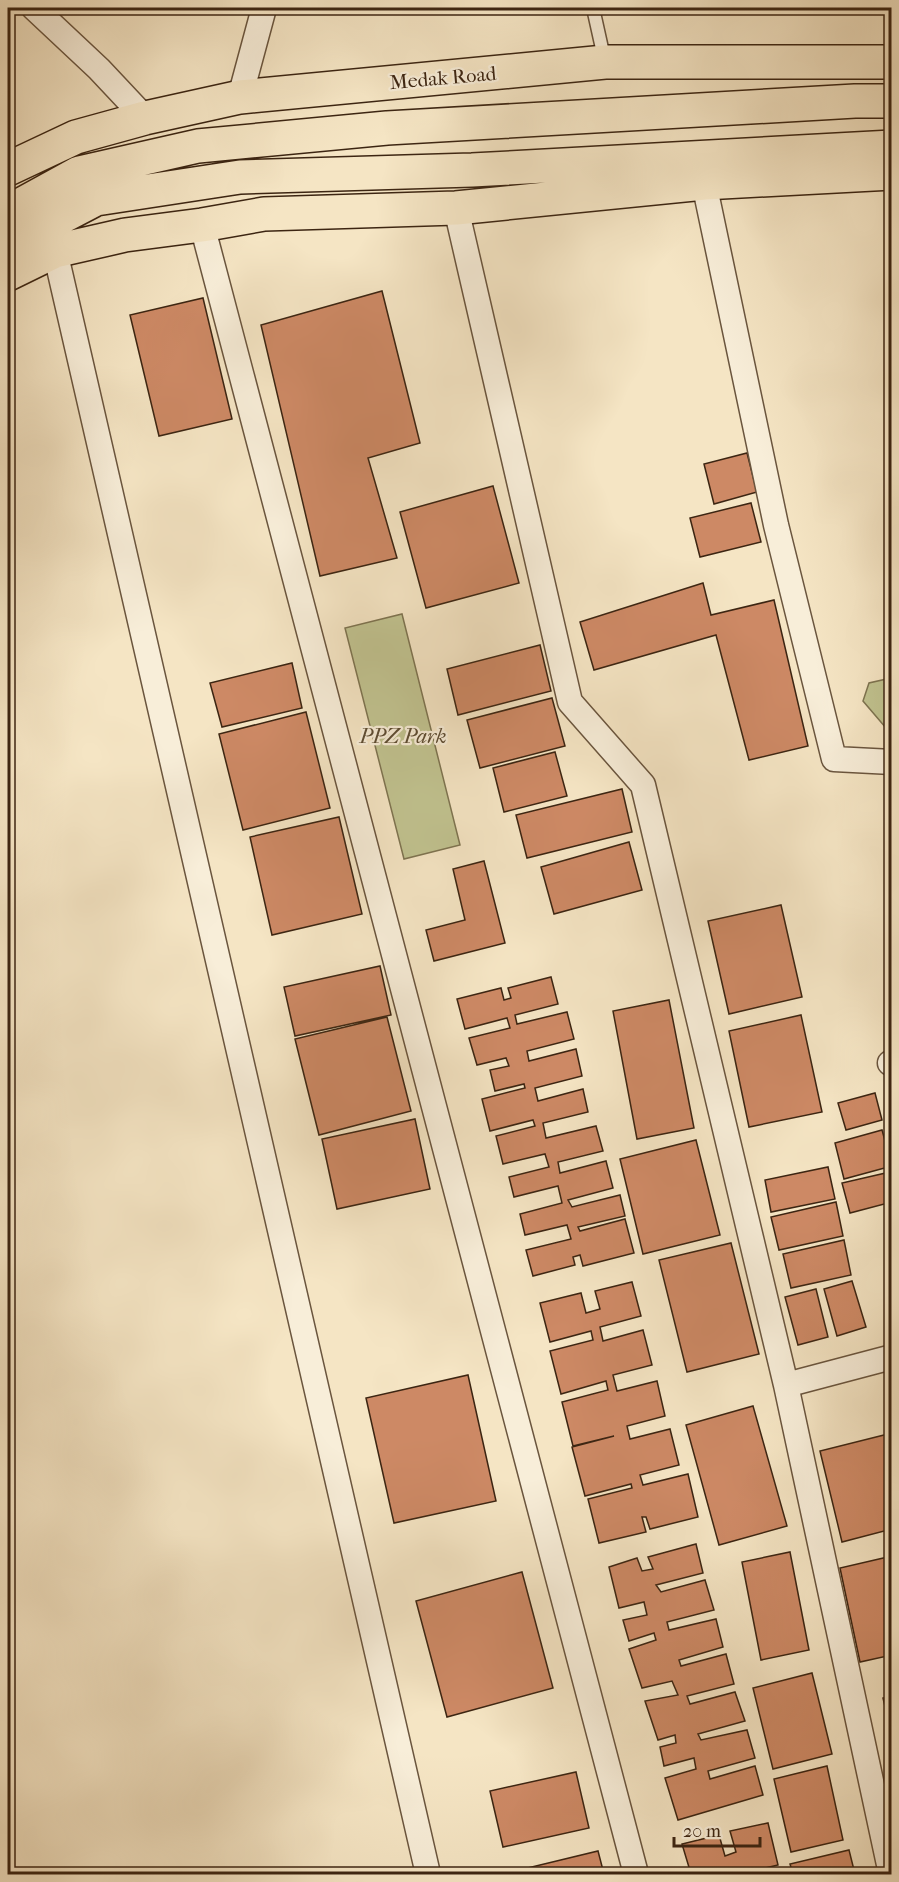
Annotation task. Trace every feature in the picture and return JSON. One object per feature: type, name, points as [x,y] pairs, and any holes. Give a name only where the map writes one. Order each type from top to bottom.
[{"type":"main road","name":"Medak Road","points":[[8,169],[76,137],[145,118],[240,97],[605,62],[891,62]]},
{"type":"main road","points":[[8,213],[79,173],[198,146],[387,128],[855,101],[891,101]]},
{"type":"main road","points":[[8,249],[31,233],[96,199],[240,177],[472,170],[891,147]]},
{"type":"main road","points":[[8,274],[55,251],[125,235],[264,214],[456,208],[704,183],[891,173]]},
{"type":"street","points":[[33,8],[99,69],[145,118]]},
{"type":"street","points":[[240,97],[264,8]]},
{"type":"street","points":[[704,183],[776,525],[834,759],[891,762]]},
{"type":"street","points":[[456,208],[570,702],[643,785],[786,1385],[891,1875]]},
{"type":"street","points":[[202,225],[636,1875]]},
{"type":"street","points":[[55,251],[428,1875]]},
{"type":"street","points":[[786,1385],[891,1357]]},
{"type":"lane","points":[[593,8],[605,62]]},
{"type":"green space","name":"PPZ Park","points":[[402,614],[460,845],[404,859],[345,628]]},
{"type":"green space","points":[[891,678],[891,728],[886,728],[863,701],[869,683]]},
{"type":"building","points":[[382,291],[420,443],[368,458],[397,558],[320,576],[261,325]]},
{"type":"building","points":[[203,298],[232,419],[159,436],[130,315]]},
{"type":"building","points":[[747,453],[757,492],[714,504],[704,464]]},
{"type":"building","points":[[493,486],[519,583],[426,608],[400,512]]},
{"type":"building","points":[[751,503],[761,542],[700,557],[690,518]]},
{"type":"building","points":[[703,583],[711,615],[774,600],[808,746],[749,760],[716,635],[594,670],[580,622]]},
{"type":"building","points":[[540,645],[551,691],[458,715],[447,669]]},
{"type":"building","points":[[292,663],[302,708],[222,727],[210,683]]},
{"type":"building","points":[[552,698],[565,746],[480,768],[467,720]]},
{"type":"building","points":[[306,712],[330,808],[243,830],[219,734]]},
{"type":"building","points":[[555,752],[567,796],[504,812],[493,768]]},
{"type":"building","points":[[622,789],[632,832],[527,858],[516,815]]},
{"type":"building","points":[[339,817],[362,914],[272,935],[250,837]]},
{"type":"building","points":[[629,842],[642,890],[554,914],[541,867]]},
{"type":"building","points":[[484,861],[505,943],[434,961],[426,930],[465,920],[453,869]]},
{"type":"building","points":[[781,905],[802,997],[729,1014],[708,921]]},
{"type":"building","points":[[380,966],[391,1015],[295,1036],[284,987]]},
{"type":"building","points":[[551,977],[558,1004],[515,1015],[517,1024],[567,1012],[574,1039],[527,1051],[529,1061],[576,1049],[582,1076],[535,1088],[538,1101],[583,1089],[588,1112],[543,1123],[546,1138],[596,1126],[603,1151],[558,1162],[560,1173],[606,1161],[613,1188],[568,1200],[572,1207],[620,1195],[625,1216],[578,1227],[580,1231],[625,1219],[634,1253],[583,1266],[580,1255],[573,1257],[575,1265],[533,1276],[526,1250],[571,1239],[567,1225],[525,1235],[520,1214],[562,1203],[558,1186],[514,1197],[509,1177],[549,1167],[545,1154],[503,1164],[496,1136],[535,1126],[533,1120],[490,1131],[482,1099],[525,1088],[524,1084],[495,1091],[490,1070],[509,1066],[506,1058],[477,1065],[469,1038],[510,1028],[507,1018],[465,1029],[457,999],[501,988],[504,1000],[511,998],[508,988]]},
{"type":"building","points":[[669,1000],[694,1128],[637,1139],[613,1011]]},
{"type":"building","points":[[801,1015],[822,1112],[749,1127],[729,1031]]},
{"type":"building","points":[[387,1017],[411,1111],[319,1135],[295,1039]]},
{"type":"building","points":[[875,1093],[882,1120],[846,1130],[838,1103]]},
{"type":"building","points":[[415,1119],[430,1189],[337,1209],[322,1139]]},
{"type":"building","points":[[882,1130],[892,1166],[844,1179],[835,1143]]},
{"type":"building","points":[[696,1140],[720,1235],[643,1254],[620,1159]]},
{"type":"building","points":[[828,1167],[835,1199],[771,1212],[765,1180]]},
{"type":"building","points":[[890,1172],[892,1202],[850,1213],[842,1183]]},
{"type":"building","points":[[836,1202],[843,1236],[779,1250],[771,1217]]},
{"type":"building","points":[[844,1240],[851,1275],[791,1288],[783,1254]]},
{"type":"building","points":[[731,1243],[759,1354],[687,1372],[659,1260]]},
{"type":"building","points":[[852,1281],[866,1327],[837,1336],[824,1289]]},
{"type":"building","points":[[632,1282],[641,1316],[600,1327],[603,1341],[643,1330],[652,1365],[613,1375],[617,1391],[657,1381],[665,1416],[627,1426],[630,1439],[670,1429],[679,1465],[640,1475],[643,1485],[688,1474],[698,1517],[650,1529],[646,1517],[642,1517],[646,1532],[599,1543],[588,1499],[632,1488],[631,1484],[585,1496],[572,1447],[614,1436],[573,1446],[562,1402],[608,1390],[606,1381],[561,1394],[550,1351],[593,1340],[591,1331],[550,1342],[540,1303],[581,1293],[586,1313],[600,1309],[595,1291]]},
{"type":"building","points":[[816,1289],[828,1337],[798,1345],[785,1297]]},
{"type":"building","points":[[468,1375],[496,1501],[394,1523],[366,1398]]},
{"type":"building","points":[[753,1406],[787,1526],[719,1545],[686,1425]]},
{"type":"building","points":[[892,1433],[892,1529],[842,1542],[820,1451]]},
{"type":"building","points":[[696,1544],[703,1573],[656,1585],[661,1592],[705,1580],[714,1610],[667,1622],[669,1630],[716,1619],[723,1647],[679,1660],[681,1666],[726,1654],[734,1684],[687,1696],[690,1704],[735,1692],[745,1721],[698,1734],[701,1740],[747,1730],[755,1758],[708,1771],[710,1779],[755,1766],[763,1795],[678,1820],[665,1778],[696,1769],[694,1758],[664,1766],[660,1747],[676,1743],[675,1735],[658,1740],[645,1701],[678,1695],[672,1681],[642,1688],[629,1649],[656,1640],[654,1633],[629,1641],[623,1620],[647,1615],[644,1602],[619,1608],[609,1567],[637,1558],[642,1571],[653,1569],[648,1557]]},
{"type":"building","points":[[790,1552],[809,1650],[761,1660],[742,1562]]},
{"type":"building","points":[[892,1556],[892,1655],[860,1662],[840,1568]]},
{"type":"building","points":[[522,1572],[553,1688],[447,1717],[416,1601]]},
{"type":"building","points":[[812,1673],[832,1754],[773,1769],[753,1688]]},
{"type":"building","points":[[892,1696],[892,1736],[883,1698]]},
{"type":"building","points":[[827,1766],[843,1840],[791,1852],[774,1779]]},
{"type":"building","points":[[576,1772],[589,1828],[503,1847],[490,1791]]},
{"type":"building","points":[[768,1823],[778,1865],[741,1874],[691,1874],[682,1844],[719,1835],[725,1856],[736,1852],[730,1831]]},
{"type":"building","points":[[849,1850],[855,1874],[793,1874],[790,1864]]},
{"type":"building","points":[[598,1851],[604,1874],[507,1874],[507,1873]]}]
